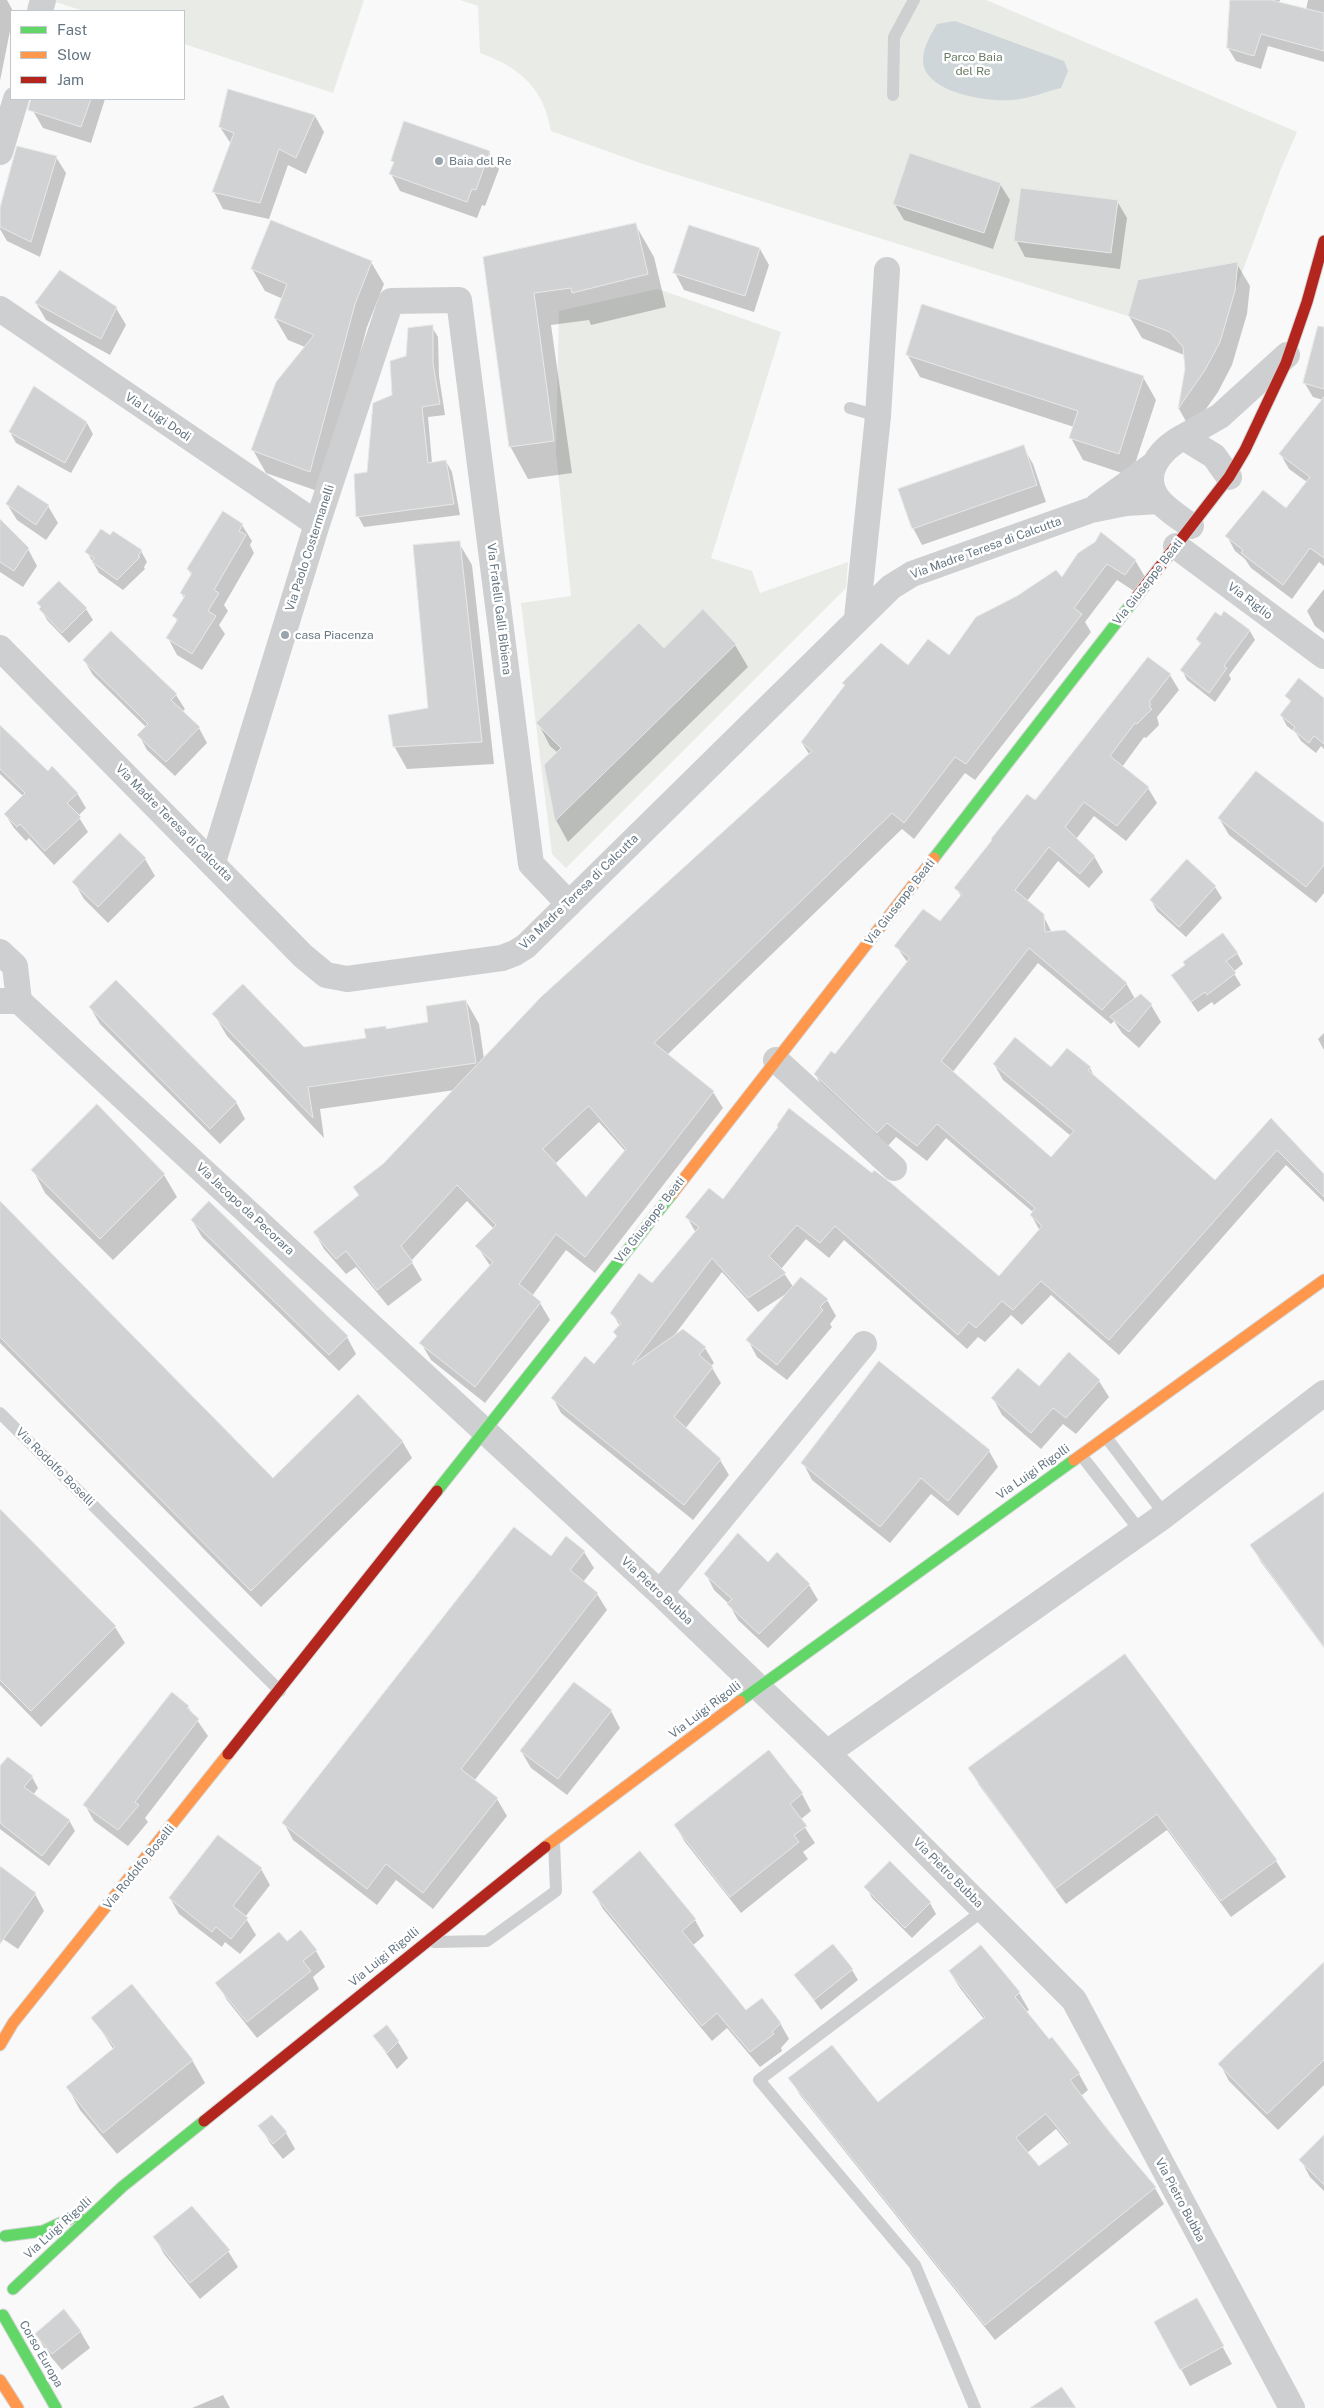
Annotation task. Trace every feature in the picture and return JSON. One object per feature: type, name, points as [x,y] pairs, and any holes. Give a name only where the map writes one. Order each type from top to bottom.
[{"type":"street","points":[[0,152],[16,100]]},
{"type":"street","name":"Via Giuseppe Beati","points":[[484,1430],[983,797],[1229,476],[1258,429],[1287,355],[1318,294],[1324,241]]},
{"type":"street","points":[[857,618],[878,416],[887,270]]},
{"type":"street","name":"Via Paolo Costermanelli","points":[[213,862],[317,524],[391,301],[459,300]]},
{"type":"street","name":"Via Fratelli Galli Bibiena","points":[[459,300],[531,864],[569,904]]},
{"type":"street","name":"Via Luigi Dodi","points":[[2,320],[317,524]]},
{"type":"street","name":"Via Giuseppe Beati","points":[[1183,437],[1220,416],[1287,355]]},
{"type":"street","points":[[1183,437],[1214,456],[1229,476]]},
{"type":"street","name":"Via Madre Teresa di Calcutta","points":[[1091,510],[1153,465],[1162,452],[1183,437]]},
{"type":"street","points":[[1153,465],[1152,486],[1184,536]]},
{"type":"street","name":"Via Madre Teresa di Calcutta","points":[[0,648],[320,971],[340,979],[502,958],[526,946],[857,618],[891,587],[912,574],[1091,510],[1126,503],[1160,501]]},
{"type":"street","name":"Via Riglio","points":[[1184,536],[1324,656]]},
{"type":"street","points":[[0,952],[15,966],[10,1001]]},
{"type":"street","name":"Via Jacopo da Pecorara","points":[[10,1001],[484,1430]]},
{"type":"street","points":[[776,1060],[894,1168]]},
{"type":"street","name":"Via Luigi Rigolli","points":[[5,2236],[30,2235],[62,2226],[122,2187],[424,1942],[554,1840],[758,1687],[1324,1280]]},
{"type":"street","points":[[660,1593],[864,1344]]},
{"type":"street","points":[[827,1753],[1165,1515],[1324,1393]]},
{"type":"street","name":"Via Pietro Bubba","points":[[484,1430],[660,1593],[827,1753],[1074,2000],[1292,2408]]},
{"type":"street","name":"Via Rodolfo Boselli","points":[[0,2045],[14,2023],[280,1690],[484,1430]]},
{"type":"street","points":[[0,2033],[14,2023]]},
{"type":"street","name":"Via Luigi Rigolli","points":[[7,2306],[122,2187]]},
{"type":"street","points":[[7,2306],[14,2271]]},
{"type":"street","name":"Corso Europa","points":[[7,2306],[56,2408]]},
{"type":"street","points":[[0,2380],[18,2408]]},
{"type":"lane","points":[[893,95],[894,37],[914,0]]},
{"type":"lane","points":[[850,408],[878,416]]},
{"type":"lane","name":"Via Rodolfo Boselli","points":[[0,1412],[280,1690]]},
{"type":"lane","points":[[1106,1437],[1165,1515]]},
{"type":"lane","points":[[1081,1455],[1141,1532]]},
{"type":"lane","points":[[424,1942],[487,1941],[556,1891],[554,1840]]},
{"type":"lane","points":[[975,2408],[915,2265],[759,2080],[984,1910]]},
{"type":"green space","points":[[49,0],[364,0],[333,93],[185,44],[185,10],[81,10]]},
{"type":"green space","name":"Parco Baia del Re","points":[[460,0],[986,0],[1297,132],[1280,171],[1235,291],[1238,262],[1139,280],[1128,316],[643,164],[551,131],[543,103],[528,82],[507,65],[480,53],[478,6]]},
{"type":"green space","points":[[658,289],[781,332],[711,558],[752,571],[760,593],[848,562],[846,588],[566,868],[552,854],[521,603],[571,596],[556,453],[559,311]]},
{"type":"shaded area","points":[[955,21],[1064,61],[1068,71],[1061,88],[1025,98],[996,100],[966,95],[939,85],[930,77],[924,67],[923,56],[937,24]]},
{"type":"building","points":[[1230,0],[1271,0],[1324,13],[1324,51],[1261,34],[1254,56],[1227,48]]},
{"type":"building","points":[[228,89],[315,115],[296,158],[279,149],[260,203],[212,192],[234,133],[219,127]]},
{"type":"building","points":[[31,100],[91,100],[81,127],[28,110]]},
{"type":"building","name":"Baia del Re","points":[[404,121],[490,151],[476,190],[472,189],[467,202],[389,174],[394,162],[391,161]]},
{"type":"building","points":[[17,146],[57,156],[31,242],[0,227],[0,208]]},
{"type":"building","points":[[910,153],[1001,183],[984,233],[893,204]]},
{"type":"building","points":[[1021,188],[1118,200],[1111,253],[1014,241]]},
{"type":"building","points":[[271,220],[372,261],[355,304],[310,472],[251,450],[276,382],[314,335],[274,318],[287,284],[251,269]]},
{"type":"building","points":[[636,223],[648,274],[572,293],[571,288],[534,293],[554,441],[509,447],[483,257]]},
{"type":"building","points":[[689,225],[760,248],[745,296],[673,273]]},
{"type":"building","points":[[1238,262],[1235,291],[1220,342],[1205,370],[1178,409],[1185,369],[1183,347],[1170,332],[1128,316],[1138,280]]},
{"type":"building","points":[[60,270],[117,307],[101,339],[35,303]]},
{"type":"building","points":[[922,304],[1144,376],[1119,454],[1069,438],[1078,411],[906,355]]},
{"type":"building","points":[[433,325],[433,364],[440,404],[422,407],[428,463],[446,460],[454,504],[356,517],[354,474],[367,472],[373,403],[392,395],[390,361],[406,356],[408,328]]},
{"type":"building","points":[[1318,326],[1324,327],[1324,389],[1303,383]]},
{"type":"building","points":[[34,386],[87,422],[65,463],[9,432]]},
{"type":"building","points":[[1324,397],[1324,558],[1310,548],[1283,585],[1241,553],[1243,550],[1225,536],[1263,490],[1286,508],[1310,477],[1279,454]]},
{"type":"building","points":[[1024,445],[1037,485],[912,529],[898,489]]},
{"type":"building","points":[[18,485],[49,505],[36,525],[6,504]]},
{"type":"building","points":[[223,511],[243,524],[239,531],[246,535],[214,590],[219,593],[208,611],[216,616],[192,654],[166,638],[178,619],[172,616],[185,596],[180,593],[192,573],[187,569]]},
{"type":"building","points":[[0,519],[29,548],[14,571],[0,562]]},
{"type":"building","points":[[101,529],[110,535],[113,531],[142,550],[138,556],[140,557],[117,580],[92,562],[94,558],[85,552]]},
{"type":"building","points":[[1101,532],[1136,560],[1125,575],[1107,564],[1074,608],[1082,614],[966,764],[955,757],[904,823],[892,813],[654,1043],[714,1091],[585,1257],[556,1234],[519,1284],[541,1302],[475,1387],[419,1343],[493,1262],[475,1246],[496,1225],[457,1185],[401,1246],[413,1262],[377,1290],[346,1251],[336,1259],[313,1232],[359,1195],[353,1187],[383,1164],[541,997],[812,751],[801,742],[845,685],[842,683],[881,643],[908,665],[928,639],[949,655],[976,617],[1017,596],[1056,570],[1062,577],[1078,553],[1095,542]],"holes":[[[589,1106],[626,1149],[586,1197],[543,1149]]]},
{"type":"building","points":[[460,541],[482,742],[393,747],[388,715],[428,708],[413,545]]},
{"type":"building","points":[[59,581],[87,608],[62,633],[39,609],[41,607],[37,603]]},
{"type":"building","points":[[703,609],[736,644],[555,821],[544,765],[561,748],[536,723],[639,623],[664,648]]},
{"type":"building","points":[[1224,611],[1250,630],[1224,666],[1227,668],[1209,693],[1180,670],[1201,643],[1196,639],[1215,612],[1221,616]]},
{"type":"building","points":[[111,631],[177,694],[171,700],[200,727],[166,762],[137,735],[148,724],[83,660]]},
{"type":"building","points":[[1148,657],[1171,674],[1149,702],[1151,704],[1149,707],[1152,709],[1137,724],[1135,723],[1110,756],[1149,787],[1117,826],[1084,802],[1065,827],[1095,856],[1080,874],[1049,847],[1015,890],[1044,914],[1045,932],[1065,930],[1127,983],[1102,1010],[1029,948],[941,1061],[1051,1157],[1074,1131],[993,1064],[1015,1037],[1051,1067],[1067,1048],[1091,1067],[1088,1070],[1215,1180],[1271,1118],[1324,1174],[1324,1197],[1277,1150],[1109,1340],[1041,1281],[1013,1310],[1002,1301],[976,1328],[969,1322],[958,1335],[835,1226],[820,1243],[797,1225],[769,1256],[786,1273],[748,1298],[712,1258],[632,1365],[683,1329],[706,1347],[699,1355],[713,1367],[674,1417],[721,1459],[684,1505],[551,1398],[585,1356],[594,1364],[617,1336],[613,1332],[621,1323],[610,1313],[639,1273],[652,1283],[699,1227],[685,1217],[709,1188],[723,1199],[778,1127],[777,1125],[789,1108],[872,1173],[874,1170],[891,1183],[999,1276],[1042,1226],[1030,1215],[1035,1208],[937,1124],[917,1146],[887,1123],[877,1133],[814,1074],[831,1051],[835,1054],[910,958],[894,946],[923,909],[940,921],[962,894],[954,888],[991,839],[1027,794],[1035,800]]},
{"type":"building","points":[[1299,678],[1324,698],[1324,744],[1314,736],[1309,743],[1293,730],[1295,727],[1280,715],[1291,701],[1285,696]]},
{"type":"building","points":[[0,725],[48,771],[52,766],[78,793],[67,803],[81,817],[45,851],[20,824],[17,827],[4,814],[25,793],[0,769]]},
{"type":"building","points":[[1256,771],[1324,823],[1324,865],[1306,887],[1218,818]]},
{"type":"building","points":[[120,833],[146,858],[98,907],[72,882]]},
{"type":"building","points":[[1187,859],[1216,886],[1179,927],[1150,900]]},
{"type":"building","points":[[1223,933],[1238,953],[1226,961],[1236,973],[1207,995],[1205,992],[1191,1002],[1171,975],[1185,965],[1183,962]]},
{"type":"building","points":[[116,980],[237,1102],[210,1129],[89,1007]]},
{"type":"building","points":[[243,984],[304,1047],[366,1038],[364,1029],[386,1026],[386,1029],[428,1022],[426,1006],[466,1000],[476,1063],[308,1087],[313,1118],[212,1014]]},
{"type":"building","points":[[1141,994],[1152,1004],[1129,1032],[1110,1017]]},
{"type":"building","points":[[97,1104],[165,1174],[100,1239],[31,1170]]},
{"type":"building","points":[[0,1201],[273,1478],[358,1394],[403,1441],[251,1591],[0,1337]]},
{"type":"building","points":[[209,1201],[348,1336],[329,1355],[191,1220]]},
{"type":"building","points":[[801,1277],[828,1299],[820,1307],[823,1310],[777,1365],[746,1340]]},
{"type":"building","points":[[1069,1352],[1100,1380],[1066,1418],[1053,1408],[1031,1433],[991,1398],[1018,1368],[1039,1386]]},
{"type":"building","points":[[879,1361],[990,1450],[948,1501],[921,1478],[880,1527],[801,1463]]},
{"type":"building","points":[[1324,1492],[1324,1647],[1250,1545]]},
{"type":"building","points":[[0,1509],[116,1626],[31,1711],[0,1680]]},
{"type":"building","points":[[514,1527],[551,1556],[566,1536],[585,1551],[570,1570],[598,1593],[461,1769],[498,1798],[423,1893],[386,1864],[367,1889],[282,1823]]},
{"type":"building","points":[[738,1533],[768,1562],[777,1552],[810,1584],[759,1634],[727,1604],[732,1599],[704,1574]]},
{"type":"building","points":[[1125,1654],[1277,1860],[1221,1901],[1157,1814],[1055,1889],[968,1768]]},
{"type":"building","points":[[574,1682],[612,1710],[558,1779],[520,1751]]},
{"type":"building","points":[[172,1692],[189,1706],[187,1708],[199,1719],[135,1802],[139,1805],[118,1830],[83,1805]]},
{"type":"building","points":[[769,1750],[803,1793],[790,1804],[807,1826],[794,1835],[799,1842],[730,1897],[674,1825]]},
{"type":"building","points":[[8,1757],[33,1776],[24,1787],[70,1820],[42,1856],[0,1823],[0,1766]]},
{"type":"building","points":[[218,1835],[262,1868],[233,1906],[248,1918],[231,1939],[216,1927],[212,1932],[169,1898]]},
{"type":"building","points":[[640,1851],[696,1919],[682,1931],[746,2010],[762,1998],[781,2023],[772,2032],[774,2034],[750,2052],[717,2013],[702,2026],[592,1892]]},
{"type":"building","points":[[890,1861],[931,1902],[905,1928],[864,1887]]},
{"type":"building","points":[[0,1866],[36,1893],[0,1944]]},
{"type":"building","points":[[301,1930],[317,1950],[303,1961],[311,1971],[247,2022],[215,1983],[279,1932],[287,1941]]},
{"type":"building","points":[[833,1944],[853,1969],[814,2000],[794,1975]]},
{"type":"building","points":[[981,1945],[1020,1992],[1015,1997],[1049,2039],[1052,2037],[1080,2073],[1070,2080],[1110,2133],[1156,2187],[985,2325],[788,2078],[832,2045],[878,2102],[985,2017],[949,1971]],"holes":[[[1046,2114],[1070,2143],[1039,2166],[1016,2138]]]},
{"type":"building","points":[[1324,1962],[1324,2060],[1267,2114],[1218,2064]]},
{"type":"building","points":[[132,1984],[193,2060],[103,2133],[66,2087],[115,2047],[91,2018]]},
{"type":"building","points":[[387,2025],[399,2041],[387,2053],[373,2036]]},
{"type":"building","points":[[272,2115],[287,2132],[273,2144],[258,2126]]},
{"type":"building","points":[[1324,2135],[1324,2185],[1299,2160]]},
{"type":"building","points":[[192,2206],[230,2250],[190,2283],[153,2237]]},
{"type":"building","points":[[1197,2298],[1224,2346],[1180,2370],[1154,2322]]},
{"type":"building","points":[[64,2309],[81,2331],[52,2354],[35,2334]]},
{"type":"building","points":[[1062,2387],[1076,2408],[1030,2408]]},
{"type":"traffic: fast","points":[[934,858],[1131,604]]},
{"type":"traffic: fast","points":[[437,1491],[672,1194]]},
{"type":"traffic: fast","points":[[740,1701],[1074,1460]]},
{"type":"traffic: fast","points":[[13,2289],[122,2187],[204,2121]]},
{"type":"traffic: fast","points":[[5,2236],[43,2231],[78,2215]]},
{"type":"traffic: fast","points":[[3,2315],[56,2408]]},
{"type":"traffic: slow","points":[[672,1194],[934,858]]},
{"type":"traffic: slow","points":[[1074,1460],[1324,1280]]},
{"type":"traffic: slow","points":[[545,1847],[740,1701]]},
{"type":"traffic: slow","points":[[0,2045],[13,2023],[228,1754]]},
{"type":"traffic: slow","points":[[0,2380],[18,2408]]},
{"type":"traffic: jam","points":[[1131,604],[1229,477],[1245,450],[1286,363],[1307,302],[1324,241]]},
{"type":"traffic: jam","points":[[228,1754],[437,1491]]},
{"type":"traffic: jam","points":[[204,2121],[545,1847]]},
{"type":"place","name":"Baia del Re","points":[[439,161]]},
{"type":"place","name":"casa Piacenza","points":[[285,635]]}]
